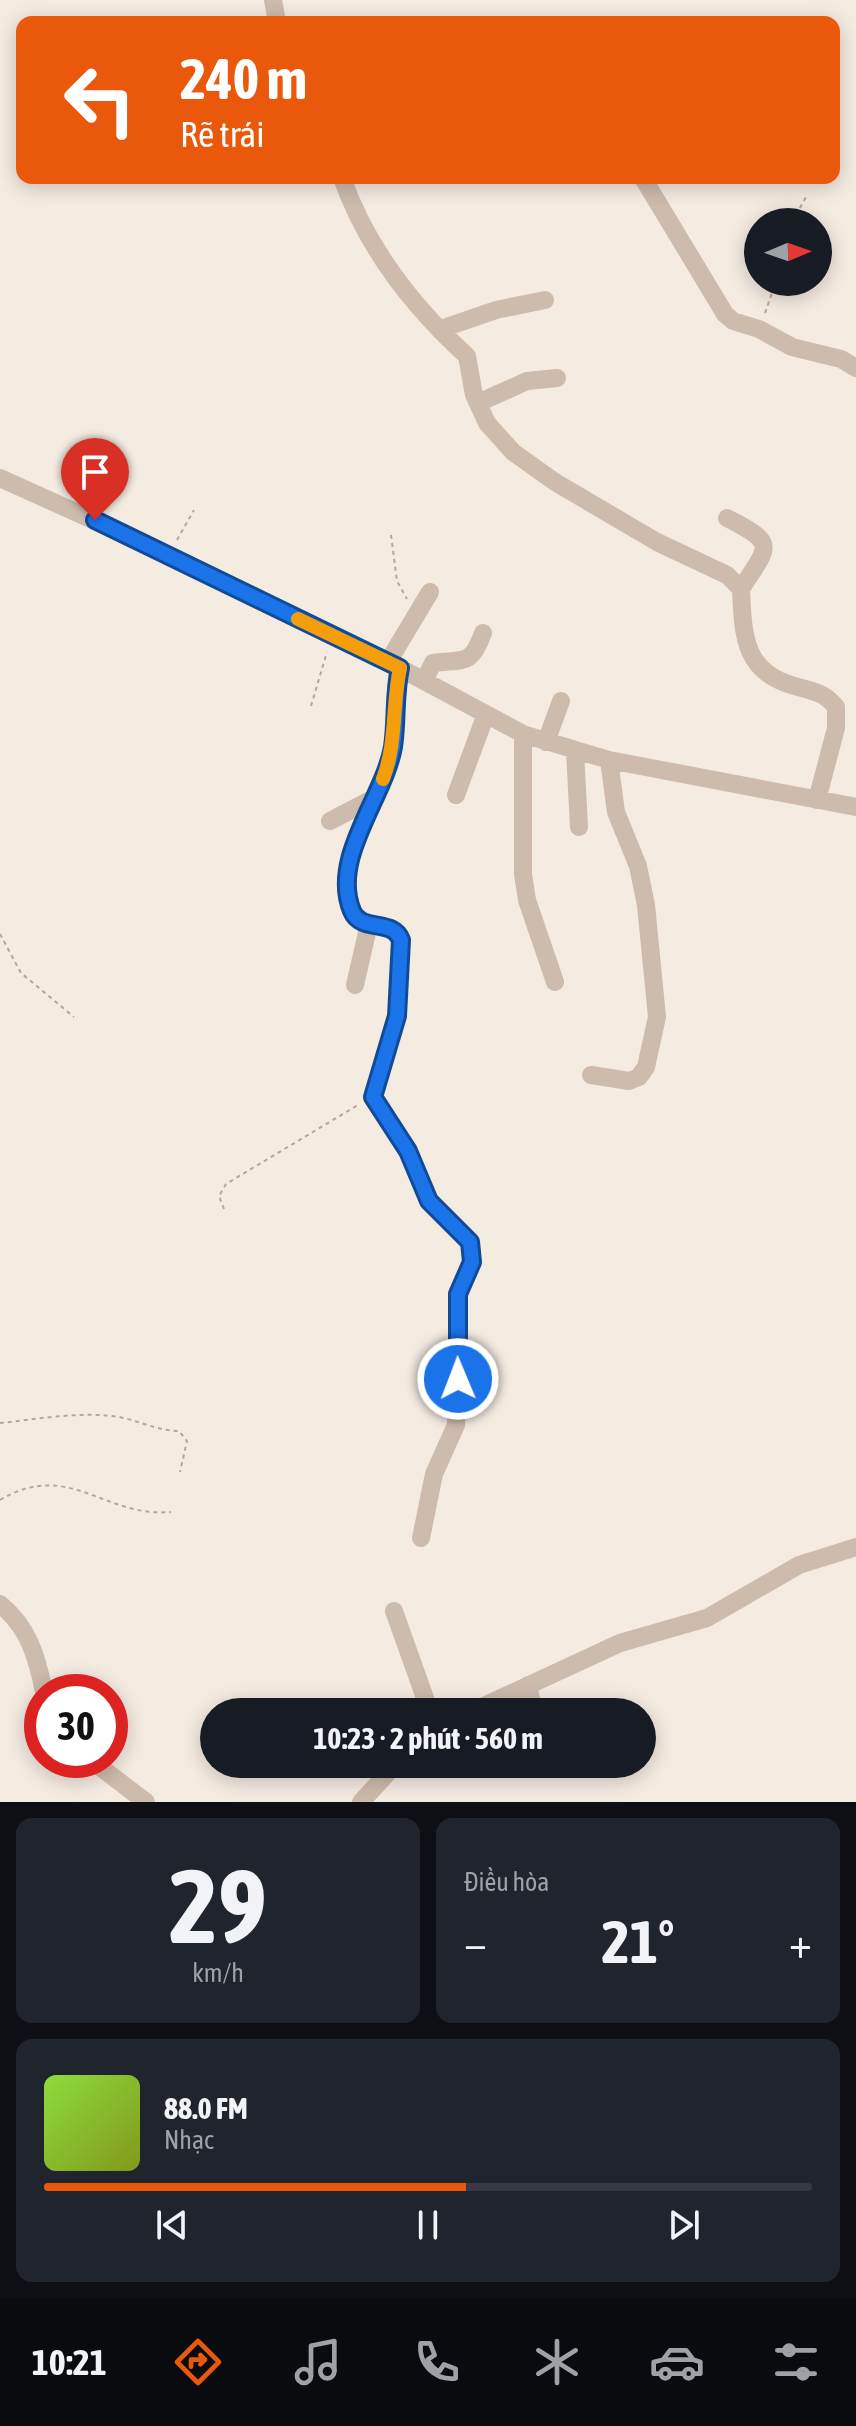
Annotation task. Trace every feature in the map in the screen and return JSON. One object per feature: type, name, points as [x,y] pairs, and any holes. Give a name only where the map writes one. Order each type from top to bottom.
[{"type":"street","points":[[345,184],[373,249],[441,329],[450,344],[467,356],[478,403],[495,435],[542,473],[657,542],[727,575],[741,589]]},
{"type":"street","points":[[647,184],[725,314],[743,326],[759,329],[792,347],[841,359],[856,368]]},
{"type":"street","points":[[441,329],[496,310],[545,300]]},
{"type":"street","points":[[478,403],[527,381],[557,378]]},
{"type":"street","points":[[0,478],[168,554],[394,665],[523,734],[609,760],[856,807]]},
{"type":"street","points":[[727,518],[758,534],[764,543],[764,552],[741,589],[743,633],[754,660],[772,677],[819,692],[836,707],[836,728],[817,800]]},
{"type":"street","points":[[421,1538],[434,1474],[456,1425],[458,1294],[472,1262],[472,1252],[470,1242],[429,1201],[408,1151],[373,1097],[397,1016],[401,940],[391,928],[369,924],[353,916],[348,884],[351,860],[393,749],[394,665],[430,592]]},
{"type":"street","points":[[424,681],[433,663],[466,660],[475,654],[483,633]]},
{"type":"street","points":[[546,742],[561,701]]},
{"type":"street","points":[[456,795],[486,714]]},
{"type":"street","points":[[523,734],[523,874],[527,900],[555,982]]},
{"type":"street","points":[[575,751],[579,827]]},
{"type":"street","points":[[591,1075],[629,1081],[639,1077],[646,1067],[657,1017],[646,905],[638,866],[616,812],[609,760]]},
{"type":"street","points":[[330,821],[376,797]]},
{"type":"street","points":[[355,985],[369,924]]},
{"type":"street","points":[[501,1698],[620,1643],[707,1618],[799,1565],[856,1547]]},
{"type":"street","points":[[0,1604],[8,1622],[31,1642],[39,1674]]},
{"type":"street","points":[[394,1611],[425,1698]]},
{"type":"street","points":[[528,1685],[531,1698]]},
{"type":"street","points":[[115,1778],[146,1802]]},
{"type":"street","points":[[361,1802],[383,1778]]},
{"type":"path","points":[[800,208],[806,197]]},
{"type":"path","points":[[759,329],[771,296]]},
{"type":"path","points":[[168,554],[194,510]]},
{"type":"path","points":[[391,535],[397,581],[417,613]]},
{"type":"path","points":[[311,706],[321,667],[336,637]]},
{"type":"path","points":[[0,934],[21,973],[74,1017]]},
{"type":"path","points":[[224,1209],[219,1196],[226,1184],[318,1126],[373,1097]]},
{"type":"path","points":[[0,1423],[80,1416],[118,1417],[163,1431],[179,1431],[187,1441],[180,1472]]},
{"type":"path","points":[[0,1500],[55,1484],[68,1485],[110,1504],[152,1513],[171,1512]]},
{"type":"slow traffic","points":[[298,619],[400,668],[394,697],[393,749],[383,779]]},
{"type":"route","points":[[95,520],[400,668],[394,697],[393,749],[351,860],[349,903],[353,916],[363,923],[391,928],[401,940],[397,1016],[373,1097],[408,1151],[429,1201],[470,1242],[472,1262],[458,1294],[458,1379]]}]
